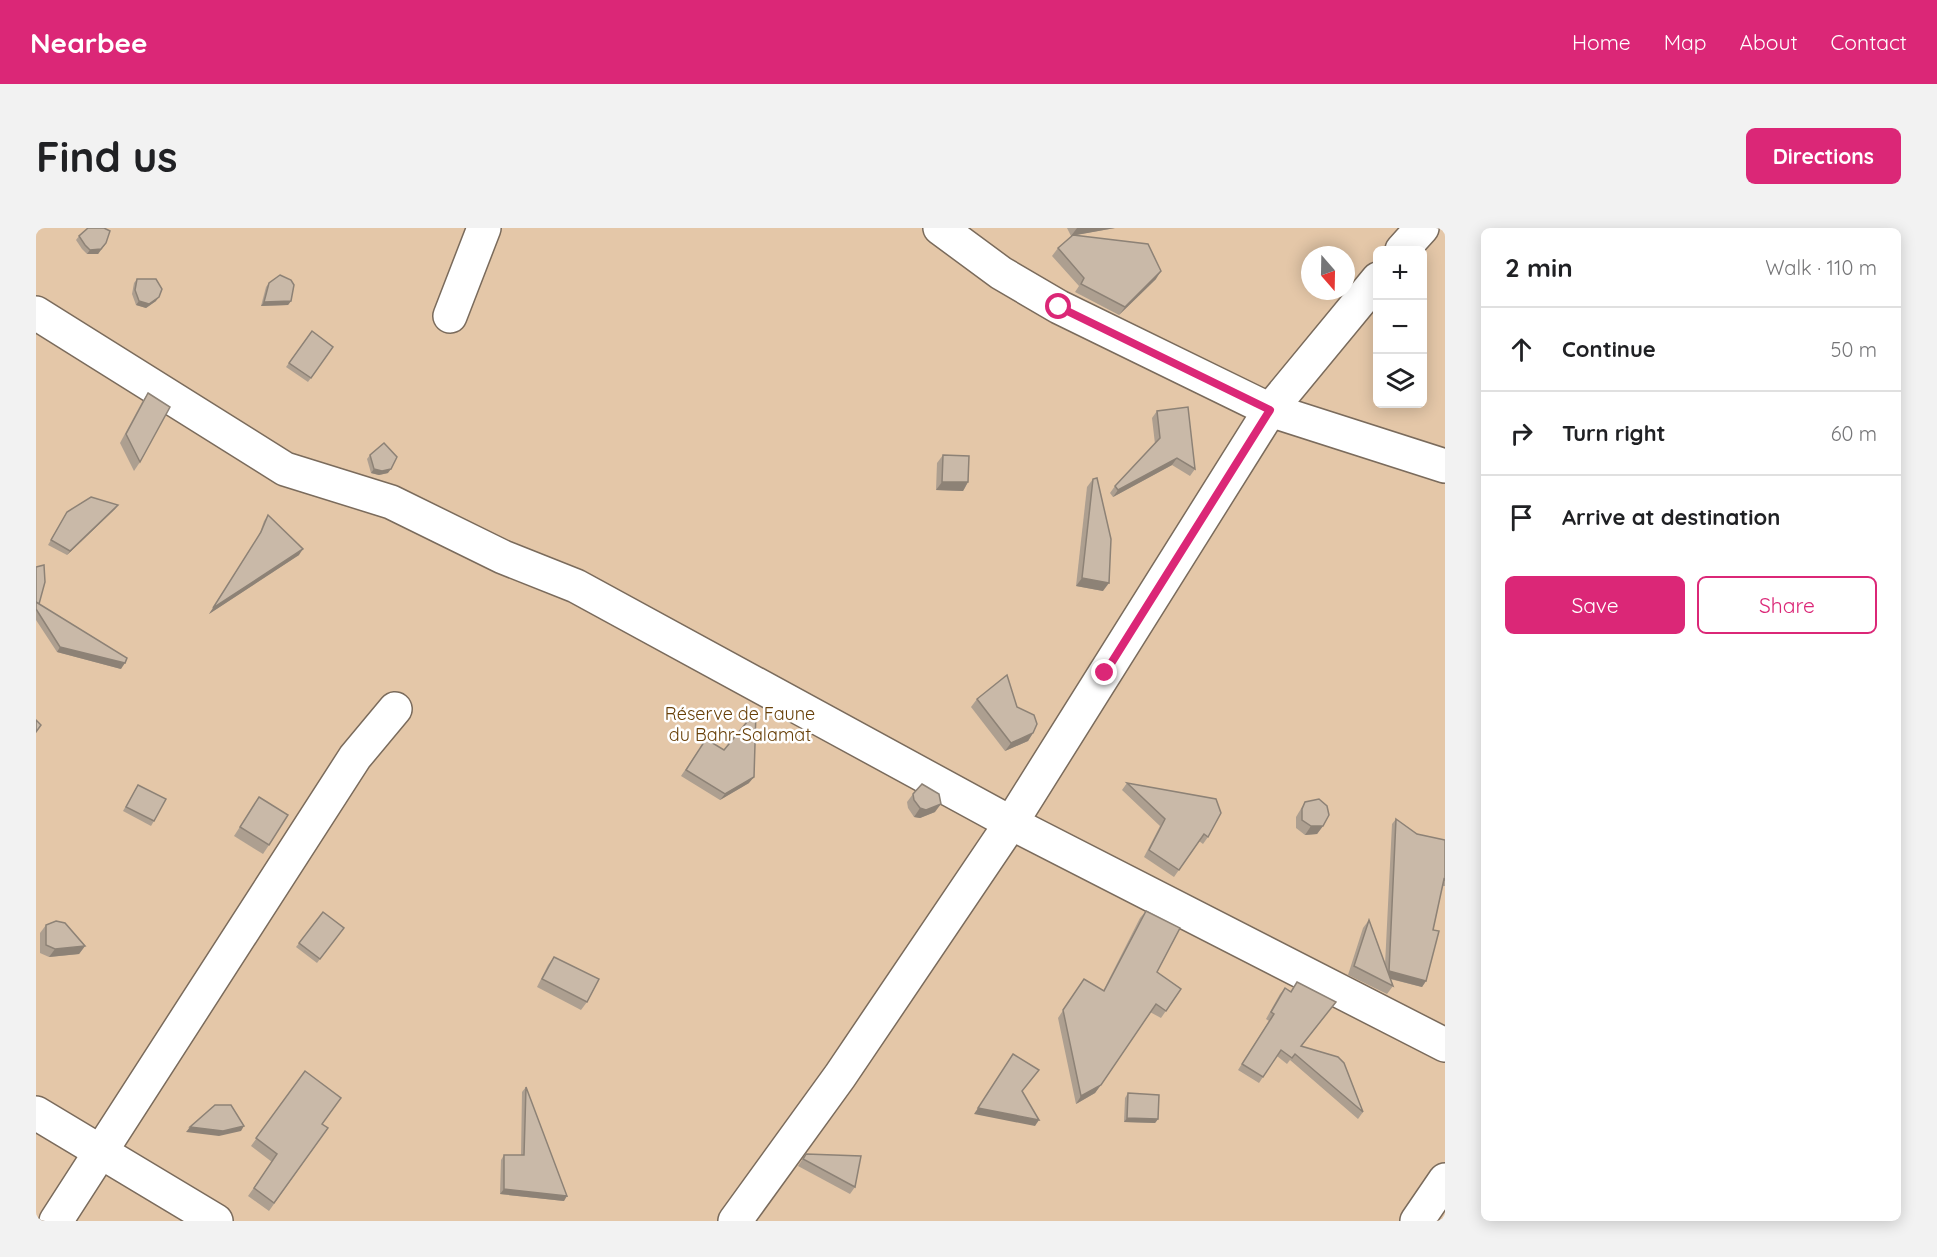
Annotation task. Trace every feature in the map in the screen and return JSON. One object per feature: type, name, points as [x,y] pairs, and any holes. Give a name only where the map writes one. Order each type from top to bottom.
[{"type":"street","points":[[450,316],[484,228]]},
{"type":"street","points":[[940,228],[1002,273],[1059,307],[1270,410],[1445,466]]},
{"type":"street","points":[[1406,246],[1422,228]]},
{"type":"street","points":[[735,1221],[840,1076],[1011,823],[1270,410],[1373,284]]},
{"type":"street","points":[[36,313],[285,469],[391,502],[503,557],[576,586],[1011,823],[1445,1045]]},
{"type":"street","points":[[56,1221],[98,1152],[355,757],[395,709]]},
{"type":"street","points":[[36,1113],[216,1221]]},
{"type":"street","points":[[1417,1221],[1445,1180]]},
{"type":"green space","name":"Réserve de Faune du Bahr-Salamat","points":[[36,228],[1445,228],[1445,1221],[36,1221]]},
{"type":"building","points":[[88,228],[104,228],[110,231],[101,249],[90,250],[79,236]]},
{"type":"building","points":[[1073,235],[1148,244],[1161,271],[1125,307],[1081,284],[1084,278],[1058,248]]},
{"type":"building","points":[[280,275],[291,280],[294,285],[291,301],[264,302],[269,283]]},
{"type":"building","points":[[137,279],[156,279],[162,289],[159,297],[149,304],[139,301],[135,290]]},
{"type":"building","points":[[312,331],[333,347],[311,378],[289,363]]},
{"type":"building","points":[[148,393],[170,407],[140,462],[126,434]]},
{"type":"building","points":[[1188,407],[1195,469],[1177,458],[1118,490],[1115,486],[1160,438],[1157,411]]},
{"type":"building","points":[[384,443],[397,457],[391,469],[382,471],[374,469],[370,455]]},
{"type":"building","points":[[943,455],[969,456],[968,482],[942,482]]},
{"type":"building","points":[[1097,478],[1111,539],[1109,583],[1082,578],[1093,479]]},
{"type":"building","points":[[91,497],[118,505],[70,551],[51,540],[67,512]]},
{"type":"building","points":[[268,515],[303,549],[213,608],[261,532]]},
{"type":"building","points":[[44,565],[45,582],[39,604],[36,602],[36,567]]},
{"type":"building","points":[[36,602],[127,658],[125,663],[60,647],[36,609]]},
{"type":"building","points":[[1007,675],[1017,707],[1034,715],[1037,724],[1033,733],[1011,743],[977,699]]},
{"type":"building","points":[[756,711],[754,777],[725,794],[686,770],[706,739],[724,750]]},
{"type":"building","points":[[36,720],[41,725],[36,732]]},
{"type":"building","points":[[1127,783],[1216,799],[1221,813],[1208,837],[1204,834],[1179,870],[1149,850],[1165,819]]},
{"type":"building","points":[[922,784],[939,794],[941,804],[926,810],[920,808],[913,794]]},
{"type":"building","points":[[138,785],[166,799],[154,821],[126,807]]},
{"type":"building","points":[[259,797],[288,815],[269,845],[240,827]]},
{"type":"building","points":[[1319,799],[1327,806],[1329,815],[1323,826],[1311,826],[1302,820],[1302,809],[1305,802]]},
{"type":"building","points":[[1396,819],[1417,834],[1445,840],[1445,880],[1433,930],[1439,931],[1426,981],[1389,971]]},
{"type":"building","points":[[1146,911],[1180,928],[1157,972],[1181,989],[1166,1011],[1156,1004],[1101,1085],[1081,1096],[1063,1010],[1084,979],[1104,991]]},
{"type":"building","points":[[323,912],[344,928],[320,959],[299,943]]},
{"type":"building","points":[[1369,920],[1393,986],[1354,966]]},
{"type":"building","points":[[56,921],[65,923],[85,946],[55,949],[46,945],[46,925]]},
{"type":"building","points":[[554,957],[599,979],[587,1002],[542,979]]},
{"type":"building","points":[[1297,982],[1336,1002],[1301,1046],[1338,1057],[1344,1063],[1363,1112],[1295,1054],[1292,1058],[1281,1050],[1263,1077],[1242,1064],[1274,1014],[1271,1012],[1285,988],[1291,992]]},
{"type":"building","points":[[1013,1054],[1039,1070],[1022,1091],[1039,1120],[978,1108]]},
{"type":"building","points":[[305,1071],[341,1098],[322,1124],[328,1128],[274,1203],[254,1188],[277,1154],[256,1138]]},
{"type":"building","points":[[526,1087],[567,1196],[504,1189],[504,1155],[524,1155]]},
{"type":"building","points":[[1128,1093],[1159,1095],[1158,1119],[1127,1118]]},
{"type":"building","points":[[215,1105],[231,1105],[244,1126],[223,1131],[190,1127]]},
{"type":"building","points":[[806,1154],[861,1156],[855,1187],[803,1159]]},
{"type":"route","points":[[1059,307],[1270,410],[1105,673]]}]
